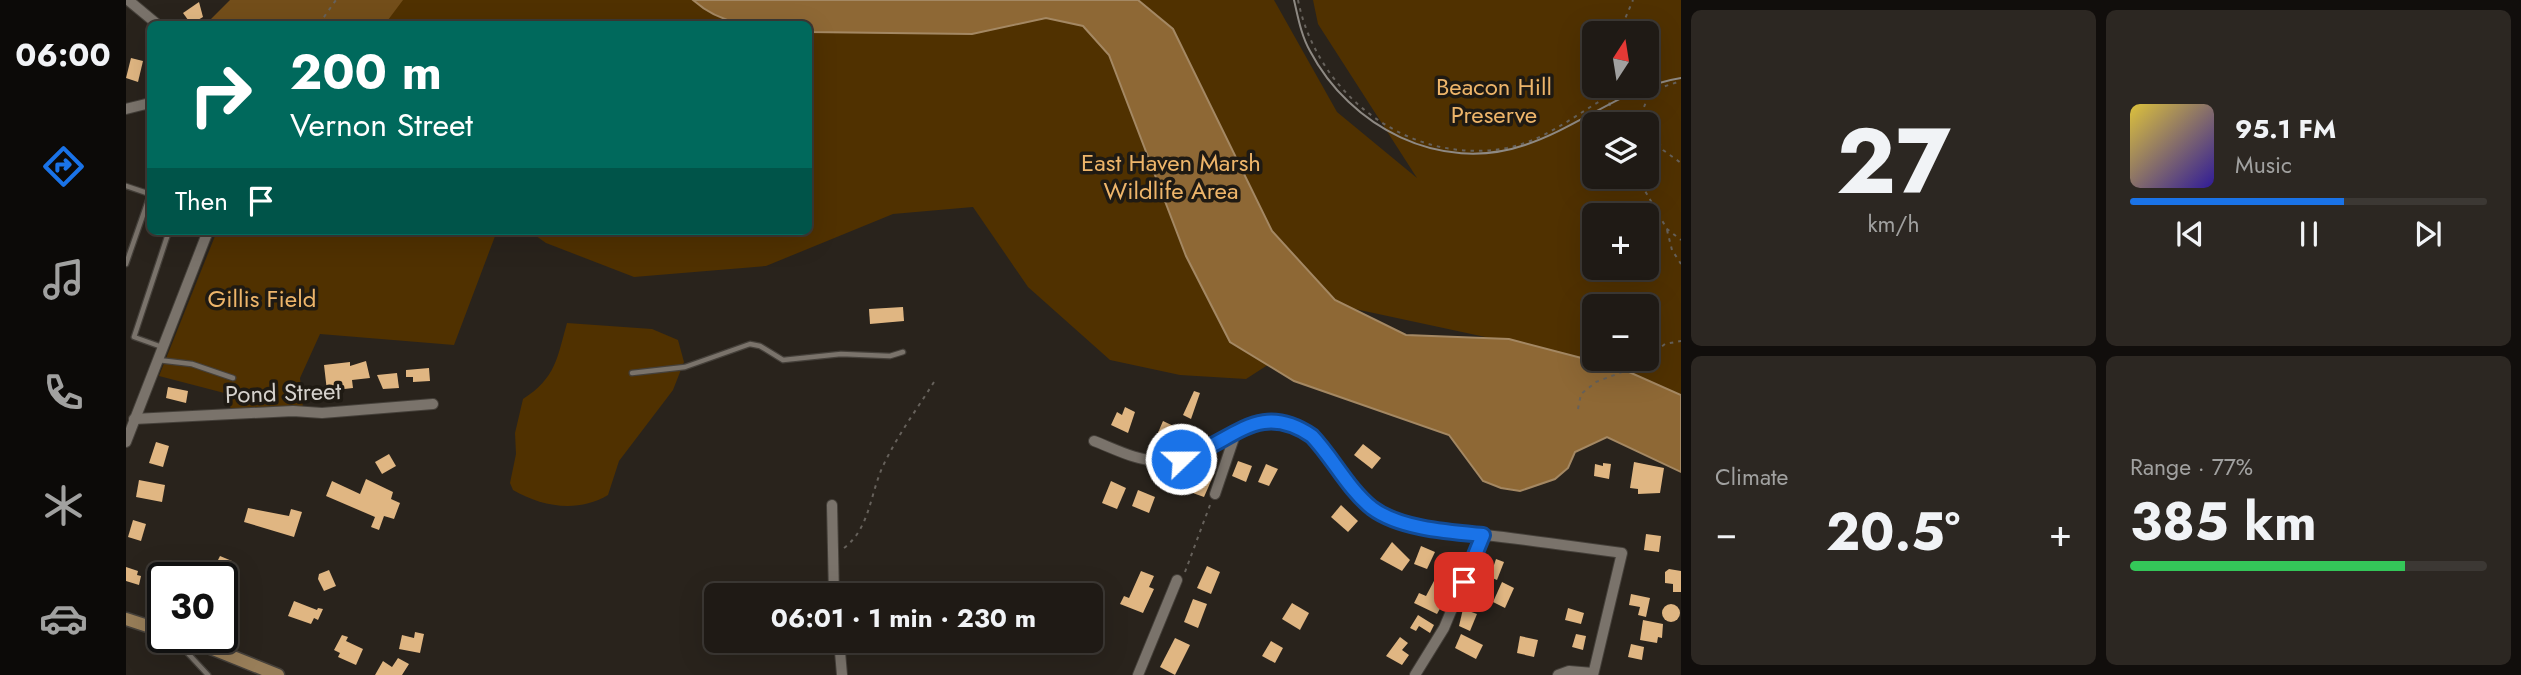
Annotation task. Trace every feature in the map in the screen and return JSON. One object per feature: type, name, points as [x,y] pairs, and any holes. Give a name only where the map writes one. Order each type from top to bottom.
[{"type":"main road","points":[[126,619],[147,626]]},
{"type":"main road","points":[[223,653],[278,675]]},
{"type":"street","points":[[128,0],[153,21]]},
{"type":"street","points":[[126,109],[147,104]]},
{"type":"street","points":[[126,442],[206,235]]},
{"type":"street","name":"Pond Street","points":[[134,418],[293,411],[322,413],[433,404]]},
{"type":"street","points":[[1094,441],[1144,459],[1160,461],[1199,453],[1251,423],[1273,419],[1299,427],[1312,436],[1373,509],[1416,524],[1622,553],[1604,640],[1593,674],[1569,671],[1558,675]]},
{"type":"street","points":[[1215,494],[1236,432]]},
{"type":"street","points":[[832,505],[833,583]]},
{"type":"street","points":[[1415,675],[1444,628],[1483,535]]},
{"type":"street","points":[[1139,675],[1177,580]]},
{"type":"street","points":[[840,653],[842,675]]},
{"type":"lane","points":[[126,186],[147,194]]},
{"type":"lane","points":[[126,264],[147,204]]},
{"type":"lane","points":[[134,337],[168,235]]},
{"type":"lane","points":[[126,335],[162,347]]},
{"type":"lane","points":[[632,373],[685,366],[750,344],[760,345],[783,360],[841,354],[890,356],[902,352]]},
{"type":"lane","points":[[157,360],[192,365],[233,378]]},
{"type":"lane","points":[[188,653],[208,675]]},
{"type":"path","points":[[321,21],[336,0]]},
{"type":"path","points":[[1298,0],[1315,53],[1343,90],[1374,119],[1419,141],[1467,150],[1508,148],[1549,132],[1605,98]]},
{"type":"path","points":[[1624,21],[1633,0]]},
{"type":"path","points":[[1643,112],[1646,107],[1647,92],[1681,82]]},
{"type":"path","points":[[1659,143],[1663,150],[1681,163]]},
{"type":"path","points":[[1644,189],[1667,229],[1672,250],[1681,264]]},
{"type":"path","points":[[1667,229],[1681,240]]},
{"type":"path","points":[[1578,409],[1581,394],[1596,382],[1635,367],[1665,344],[1681,341]]},
{"type":"path","points":[[832,554],[847,546],[862,528],[881,469],[934,382]]},
{"type":"path","points":[[1177,580],[1185,572],[1215,494]]},
{"type":"green space","name":"East Haven Marsh Wildlife Area","points":[[243,0],[1274,0],[1337,112],[1417,178],[1318,24],[1313,0],[1681,0],[1681,395],[1627,371],[1659,371],[1659,294],[1582,294],[1582,358],[1355,309],[1246,379],[1180,375],[1110,360],[1028,287],[973,207],[893,214],[766,266],[634,277],[546,243],[535,235],[812,235],[812,21],[260,21]]},
{"type":"green space","name":"Gillis Field","points":[[215,235],[495,235],[454,345],[320,334],[300,378],[303,408],[230,410],[232,395],[159,376]]},
{"type":"green space","points":[[567,323],[652,329],[678,340],[684,362],[673,390],[619,461],[608,495],[585,504],[560,506],[524,496],[513,490],[510,483],[516,454],[515,433],[523,399],[549,375]]},
{"type":"shaded area","points":[[230,0],[403,0],[387,21],[209,21]]},
{"type":"shaded area","points":[[693,0],[1138,0],[1173,29],[1272,231],[1335,300],[1406,335],[1509,339],[1582,358],[1582,371],[1627,371],[1681,395],[1681,472],[1607,437],[1575,452],[1568,468],[1555,479],[1520,491],[1501,488],[1483,481],[1449,435],[1294,381],[1230,342],[1186,256],[1109,55],[1083,26],[1046,18],[972,34],[812,32],[812,21],[731,21]]},
{"type":"building","points":[[199,2],[203,17],[189,21],[183,13]]},
{"type":"building","points":[[131,58],[143,61],[138,82],[126,78]]},
{"type":"building","points":[[903,307],[904,321],[870,324],[869,309]]},
{"type":"building","points":[[366,361],[370,378],[352,380],[353,388],[327,391],[324,365],[350,362],[350,366]]},
{"type":"building","points":[[429,368],[430,381],[413,382],[413,377],[406,377],[406,370]]},
{"type":"building","points":[[397,373],[399,388],[383,389],[377,375]]},
{"type":"building","points":[[168,387],[188,391],[186,403],[166,398]]},
{"type":"building","points":[[1194,391],[1200,393],[1191,419],[1183,415]]},
{"type":"building","points":[[1125,407],[1135,412],[1128,433],[1111,425],[1117,412],[1122,415]]},
{"type":"building","points":[[1163,421],[1184,431],[1173,454],[1159,448],[1161,445],[1154,442]]},
{"type":"building","points":[[156,442],[169,446],[163,467],[149,463]]},
{"type":"building","points":[[1363,444],[1381,458],[1372,469],[1354,455]]},
{"type":"building","points":[[389,454],[396,466],[382,474],[375,462]]},
{"type":"building","points":[[1238,461],[1252,466],[1246,482],[1232,476]]},
{"type":"building","points":[[1634,462],[1664,468],[1660,493],[1638,494],[1638,489],[1630,488]]},
{"type":"building","points":[[1603,463],[1611,464],[1609,479],[1594,476],[1595,464],[1603,466]]},
{"type":"building","points":[[1266,464],[1278,469],[1269,486],[1258,482]]},
{"type":"building","points":[[1201,468],[1214,474],[1204,497],[1190,492]]},
{"type":"building","points":[[366,479],[393,492],[391,499],[400,503],[394,519],[384,516],[379,530],[371,527],[375,517],[326,496],[332,481],[360,494]]},
{"type":"building","points":[[139,480],[165,485],[162,502],[136,497]]},
{"type":"building","points":[[1111,481],[1126,488],[1117,509],[1102,503]]},
{"type":"building","points":[[1138,490],[1155,497],[1149,513],[1132,506]]},
{"type":"building","points":[[1341,505],[1358,521],[1348,532],[1331,517]]},
{"type":"building","points":[[248,508],[289,516],[291,509],[302,512],[294,537],[244,522]]},
{"type":"building","points":[[133,520],[146,524],[141,541],[128,537]]},
{"type":"building","points":[[1646,534],[1661,536],[1659,552],[1644,550]]},
{"type":"building","points":[[1392,542],[1410,560],[1402,571],[1380,559]]},
{"type":"building","points":[[1421,546],[1435,552],[1427,569],[1414,564]]},
{"type":"building","points":[[220,556],[232,561],[232,562],[217,562]]},
{"type":"building","points":[[1496,559],[1504,562],[1497,580],[1490,577]]},
{"type":"building","points":[[1207,566],[1220,572],[1211,594],[1197,588]]},
{"type":"building","points":[[126,567],[138,571],[137,575],[141,576],[139,585],[126,581]]},
{"type":"building","points":[[1669,569],[1681,571],[1681,592],[1673,592],[1673,584],[1665,583],[1665,572]]},
{"type":"building","points":[[329,570],[336,586],[324,591],[318,579],[319,574]]},
{"type":"building","points":[[1141,571],[1154,576],[1149,587],[1154,589],[1143,613],[1120,604],[1124,596],[1129,598]]},
{"type":"building","points":[[1435,579],[1445,584],[1435,602],[1442,605],[1437,614],[1414,603],[1419,593],[1426,596]]},
{"type":"building","points":[[1480,582],[1489,587],[1483,610],[1471,605],[1477,593],[1473,591]]},
{"type":"building","points":[[1502,582],[1514,588],[1505,608],[1493,602]]},
{"type":"building","points":[[1631,594],[1650,598],[1646,617],[1638,615],[1640,607],[1629,605]]},
{"type":"building","points":[[1193,599],[1207,604],[1198,628],[1184,622]]},
{"type":"building","points":[[294,601],[317,610],[323,609],[318,620],[314,618],[311,624],[288,616]]},
{"type":"building","points":[[1292,603],[1309,613],[1300,630],[1282,619]]},
{"type":"building","points":[[1671,604],[1677,607],[1680,613],[1677,619],[1671,622],[1665,619],[1662,613],[1665,607]]},
{"type":"building","points":[[1568,608],[1584,613],[1581,624],[1565,620]]},
{"type":"building","points":[[1463,609],[1477,614],[1470,631],[1459,626]]},
{"type":"building","points":[[1418,615],[1434,625],[1430,633],[1419,626],[1416,631],[1410,628]]},
{"type":"building","points":[[1643,620],[1663,624],[1662,638],[1658,637],[1657,643],[1640,640]]},
{"type":"building","points":[[415,632],[424,634],[420,653],[399,649],[402,635],[414,638]]},
{"type":"building","points":[[1461,634],[1483,645],[1476,659],[1455,648]]},
{"type":"building","points":[[1576,634],[1586,636],[1583,650],[1572,647]]},
{"type":"building","points":[[342,635],[348,637],[346,641],[363,649],[356,665],[338,657],[340,653],[334,650]]},
{"type":"building","points":[[1520,636],[1538,640],[1534,657],[1517,653]]},
{"type":"building","points":[[1400,637],[1408,643],[1402,650],[1409,655],[1402,665],[1386,656]]},
{"type":"building","points":[[1175,638],[1190,645],[1175,675],[1160,667]]},
{"type":"building","points":[[1271,641],[1283,648],[1275,663],[1262,656]]},
{"type":"building","points":[[1631,644],[1644,647],[1642,660],[1628,657]]},
{"type":"building","points":[[398,658],[409,664],[402,675],[375,675],[383,661],[392,667]]},
{"type":"tram line","points":[[1294,0],[1310,51],[1327,78],[1349,102],[1373,122],[1430,148],[1461,153],[1493,152],[1525,145],[1621,98],[1681,78]]},
{"type":"route","points":[[1181,459],[1199,453],[1251,423],[1273,419],[1299,427],[1326,451],[1373,509],[1397,520],[1483,535],[1464,582]]},
{"type":"park label","name":"Beacon Hill Preserve","points":[[1494,101]]}]
